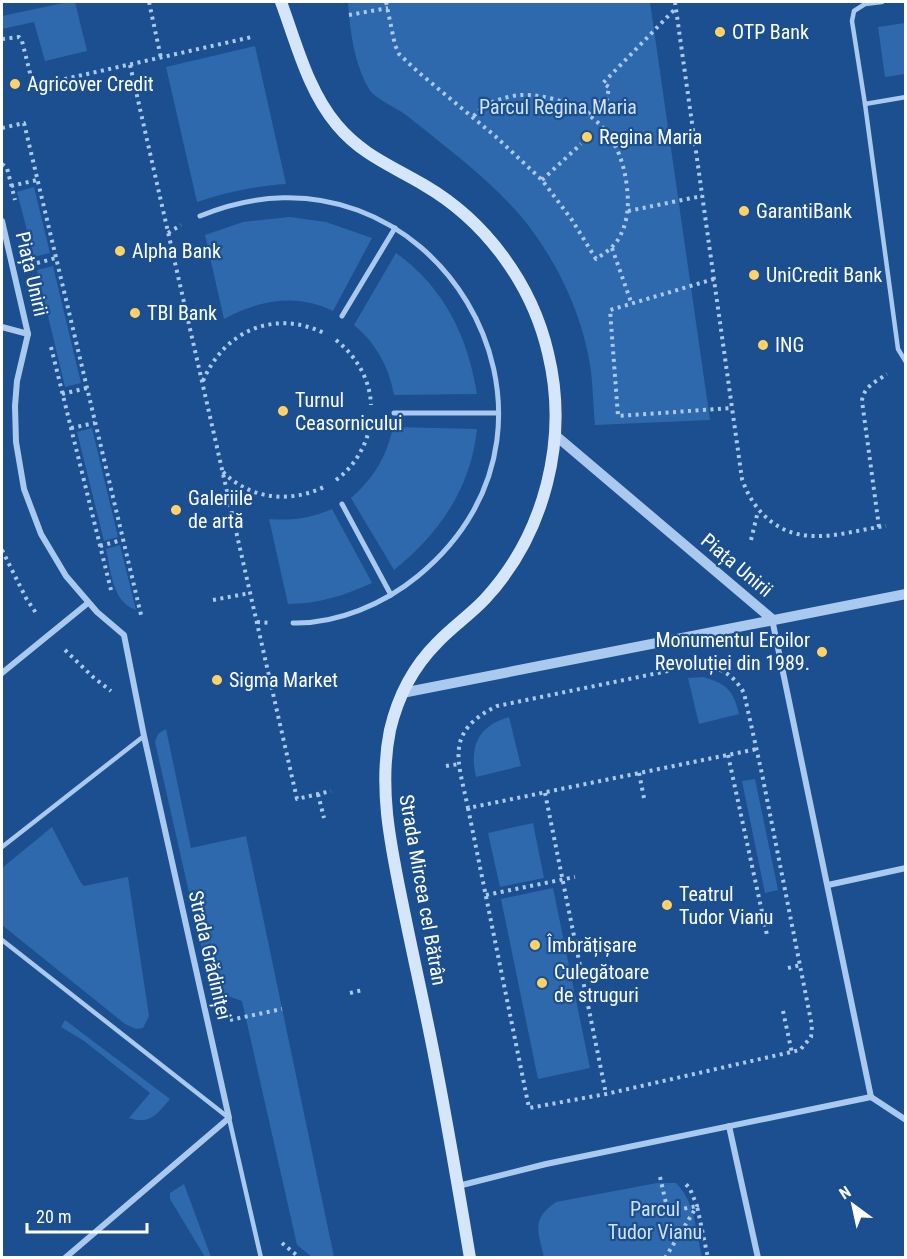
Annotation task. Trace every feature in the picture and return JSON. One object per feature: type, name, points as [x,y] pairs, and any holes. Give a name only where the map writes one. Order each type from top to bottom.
[{"type":"main road","name":"Strada Mircea cel Bătrân","points":[[281,2],[312,83],[335,124],[376,160],[421,183],[451,203],[486,236],[515,274],[532,305],[548,351],[554,386],[553,458],[544,494],[532,527],[515,559],[486,598],[425,656],[411,674],[402,693],[390,731],[384,780],[385,804],[394,861],[445,1107],[470,1257]]},
{"type":"street","points":[[200,216],[254,201],[302,199],[349,208],[395,228],[440,264],[469,303],[480,324],[491,358],[496,382],[498,413],[493,454],[483,488],[473,510],[446,550],[424,571],[392,595],[368,607],[346,615],[292,623]]},
{"type":"street","name":"Piața Unirii","points":[[2,221],[28,334],[19,370],[15,406],[16,442],[21,477],[27,500],[41,534],[66,576],[88,603]]},
{"type":"street","points":[[342,316],[395,228]]},
{"type":"street","name":"Piața Unirii","points":[[2,327],[28,334]]},
{"type":"street","points":[[394,413],[498,413]]},
{"type":"street","name":"Piața Unirii","points":[[555,435],[772,619]]},
{"type":"street","points":[[342,504],[392,595]]},
{"type":"street","points":[[906,594],[772,619],[871,1096],[906,1120]]},
{"type":"street","points":[[2,674],[88,603]]},
{"type":"street","name":"Strada Grădiniței","points":[[88,603],[124,634],[144,736],[229,1118]]},
{"type":"street","name":"Piața Unirii","points":[[402,693],[772,619]]},
{"type":"street","points":[[828,885],[906,868]]},
{"type":"street","points":[[458,1186],[546,1164],[871,1096]]},
{"type":"street","points":[[65,1257],[229,1118]]},
{"type":"street","points":[[729,1126],[758,1257]]},
{"type":"lane","points":[[882,2],[865,4],[854,11],[852,21],[898,349],[906,362]]},
{"type":"lane","points":[[865,104],[906,97]]},
{"type":"lane","points":[[2,847],[144,736]]},
{"type":"lane","points":[[2,940],[229,1118],[261,1257]]},
{"type":"path","points":[[149,2],[161,58]]},
{"type":"path","points":[[386,2],[399,54],[542,180],[572,220],[596,259],[612,248],[619,238],[628,211],[626,179],[612,140],[588,114],[560,100],[521,95],[491,102],[480,108],[473,117]]},
{"type":"path","points":[[675,2],[742,479],[758,511],[782,528],[811,536],[886,526]]},
{"type":"path","points":[[588,114],[595,105],[607,99],[609,87],[603,82],[676,8]]},
{"type":"path","points":[[349,15],[388,9]]},
{"type":"path","points":[[2,39],[19,36],[32,81],[38,85],[252,37]]},
{"type":"path","points":[[130,65],[297,799],[331,791]]},
{"type":"path","points":[[2,128],[24,123],[144,628]]},
{"type":"path","points":[[542,180],[581,144]]},
{"type":"path","points":[[2,164],[7,168],[17,209]]},
{"type":"path","points":[[11,186],[37,180]]},
{"type":"path","points":[[628,211],[702,195]]},
{"type":"path","points":[[612,248],[631,302]]},
{"type":"path","points":[[31,265],[56,258]]},
{"type":"path","points":[[714,279],[610,310],[618,416],[732,408]]},
{"type":"path","points":[[202,382],[215,358],[232,341],[265,325],[289,323],[313,328],[344,346],[359,365],[369,387],[372,413],[364,447],[350,467],[330,484],[298,496],[274,497],[250,491],[223,472]]},
{"type":"path","points":[[49,340],[112,593]]},
{"type":"path","points":[[879,527],[862,394],[868,387],[906,362]]},
{"type":"path","points":[[63,394],[87,388]]},
{"type":"path","points":[[71,428],[95,423]]},
{"type":"path","points":[[751,540],[758,511]]},
{"type":"path","points":[[100,546],[123,540]]},
{"type":"path","points":[[213,600],[250,593]]},
{"type":"path","points":[[135,615],[142,617]]},
{"type":"path","points":[[721,669],[723,660]]},
{"type":"path","points":[[690,666],[721,669],[730,675],[744,693],[801,965],[812,1026],[811,1037],[801,1050],[792,1053],[606,1094],[529,1108],[459,764],[458,750],[462,736],[470,723],[497,706],[690,666]]},
{"type":"path","points":[[468,808],[757,749]]},
{"type":"path","points":[[728,755],[767,935]]},
{"type":"path","points":[[446,766],[459,764]]},
{"type":"path","points":[[639,773],[644,798]]},
{"type":"path","points":[[545,792],[606,1094]]},
{"type":"path","points":[[318,794],[324,819]]},
{"type":"path","points":[[486,895],[575,877]]},
{"type":"path","points":[[788,968],[801,965]]},
{"type":"path","points":[[350,993],[363,990]]},
{"type":"path","points":[[209,1025],[282,1009]]},
{"type":"path","points":[[783,1011],[792,1053]]},
{"type":"path","points":[[660,1177],[668,1212],[697,1206]]},
{"type":"path","points":[[685,1183],[697,1206],[708,1257]]},
{"type":"path","points":[[665,1257],[697,1206]]},
{"type":"green space","points":[[75,2],[87,51],[45,61],[34,22],[2,29],[2,16]]},
{"type":"green space","name":"Parcul Regina Maria","points":[[348,2],[650,2],[710,420],[595,425],[591,371],[583,332],[569,294],[550,258],[528,225],[486,181],[406,115],[372,93],[356,58]]},
{"type":"green space","points":[[905,23],[905,74],[885,77],[878,27]]},
{"type":"green space","points":[[255,46],[286,184],[241,190],[197,202],[166,67]]},
{"type":"green space","points":[[34,187],[50,253],[34,257],[17,192]]},
{"type":"green space","points":[[290,217],[326,222],[372,238],[333,311],[305,302],[278,301],[251,307],[224,319],[205,235],[243,222]]},
{"type":"green space","points":[[396,253],[428,281],[451,315],[467,353],[477,394],[394,395],[389,375],[380,356],[369,340],[354,325]]},
{"type":"green space","points":[[53,266],[81,383],[65,387],[37,270]]},
{"type":"green space","points":[[393,427],[477,429],[468,471],[450,508],[425,541],[394,570],[351,498],[378,466],[387,448]]},
{"type":"green space","points":[[92,428],[118,537],[104,541],[77,432]]},
{"type":"green space","points":[[332,509],[372,583],[332,598],[288,604],[269,519],[301,518]]},
{"type":"green space","points":[[120,545],[136,610],[122,600],[111,576],[106,549]]},
{"type":"green space","points":[[703,677],[718,682],[728,689],[739,714],[699,724],[688,678]]},
{"type":"green space","points":[[509,717],[521,766],[476,777],[474,756],[478,739],[490,726]]},
{"type":"green space","points":[[166,729],[191,848],[246,836],[334,1257],[312,1257],[297,1245],[242,1001],[211,990],[155,742],[158,734]]},
{"type":"green space","points":[[755,779],[778,890],[765,893],[742,781]]},
{"type":"green space","points":[[533,823],[544,878],[500,887],[488,833]]},
{"type":"green space","points":[[52,827],[84,886],[128,877],[149,1016],[143,1028],[136,1029],[125,1024],[2,925],[2,868]]},
{"type":"green space","points":[[553,888],[590,1068],[538,1079],[501,899]]},
{"type":"green space","points":[[65,1020],[170,1099],[153,1117],[143,1120],[129,1118],[150,1093],[84,1041],[61,1027]]},
{"type":"green space","name":"Parcul Tudor Vianu","points":[[657,1183],[676,1183],[687,1199],[694,1217],[702,1257],[544,1257],[538,1226],[543,1214],[556,1202]]},
{"type":"green space","points":[[184,1184],[211,1257],[205,1257],[170,1199],[170,1193]]},
{"type":"place","name":"OTP Bank","points":[[720,32]]},
{"type":"place","name":"Agricover Credit","points":[[15,84]]},
{"type":"place","name":"Regina Maria","points":[[587,137]]},
{"type":"place","name":"GarantiBank","points":[[744,211]]},
{"type":"place","name":"Alpha Bank","points":[[120,251]]},
{"type":"place","name":"UniCredit Bank","points":[[754,275]]},
{"type":"place","name":"TBI Bank","points":[[135,313]]},
{"type":"place","name":"ING","points":[[763,345]]},
{"type":"place","name":"Turnul Ceasornicului","points":[[283,411]]},
{"type":"place","name":"Galeriile de artă","points":[[176,510]]},
{"type":"place","name":"Monumentul Eroilor Revoluției din 1989.","points":[[822,652]]},
{"type":"place","name":"Sigma Market","points":[[217,680]]},
{"type":"place","name":"Teatrul Tudor Vianu","points":[[667,905]]},
{"type":"place","name":"Îmbrățișare","points":[[535,945]]},
{"type":"place","name":"Culegătoare de struguri","points":[[542,983]]}]
